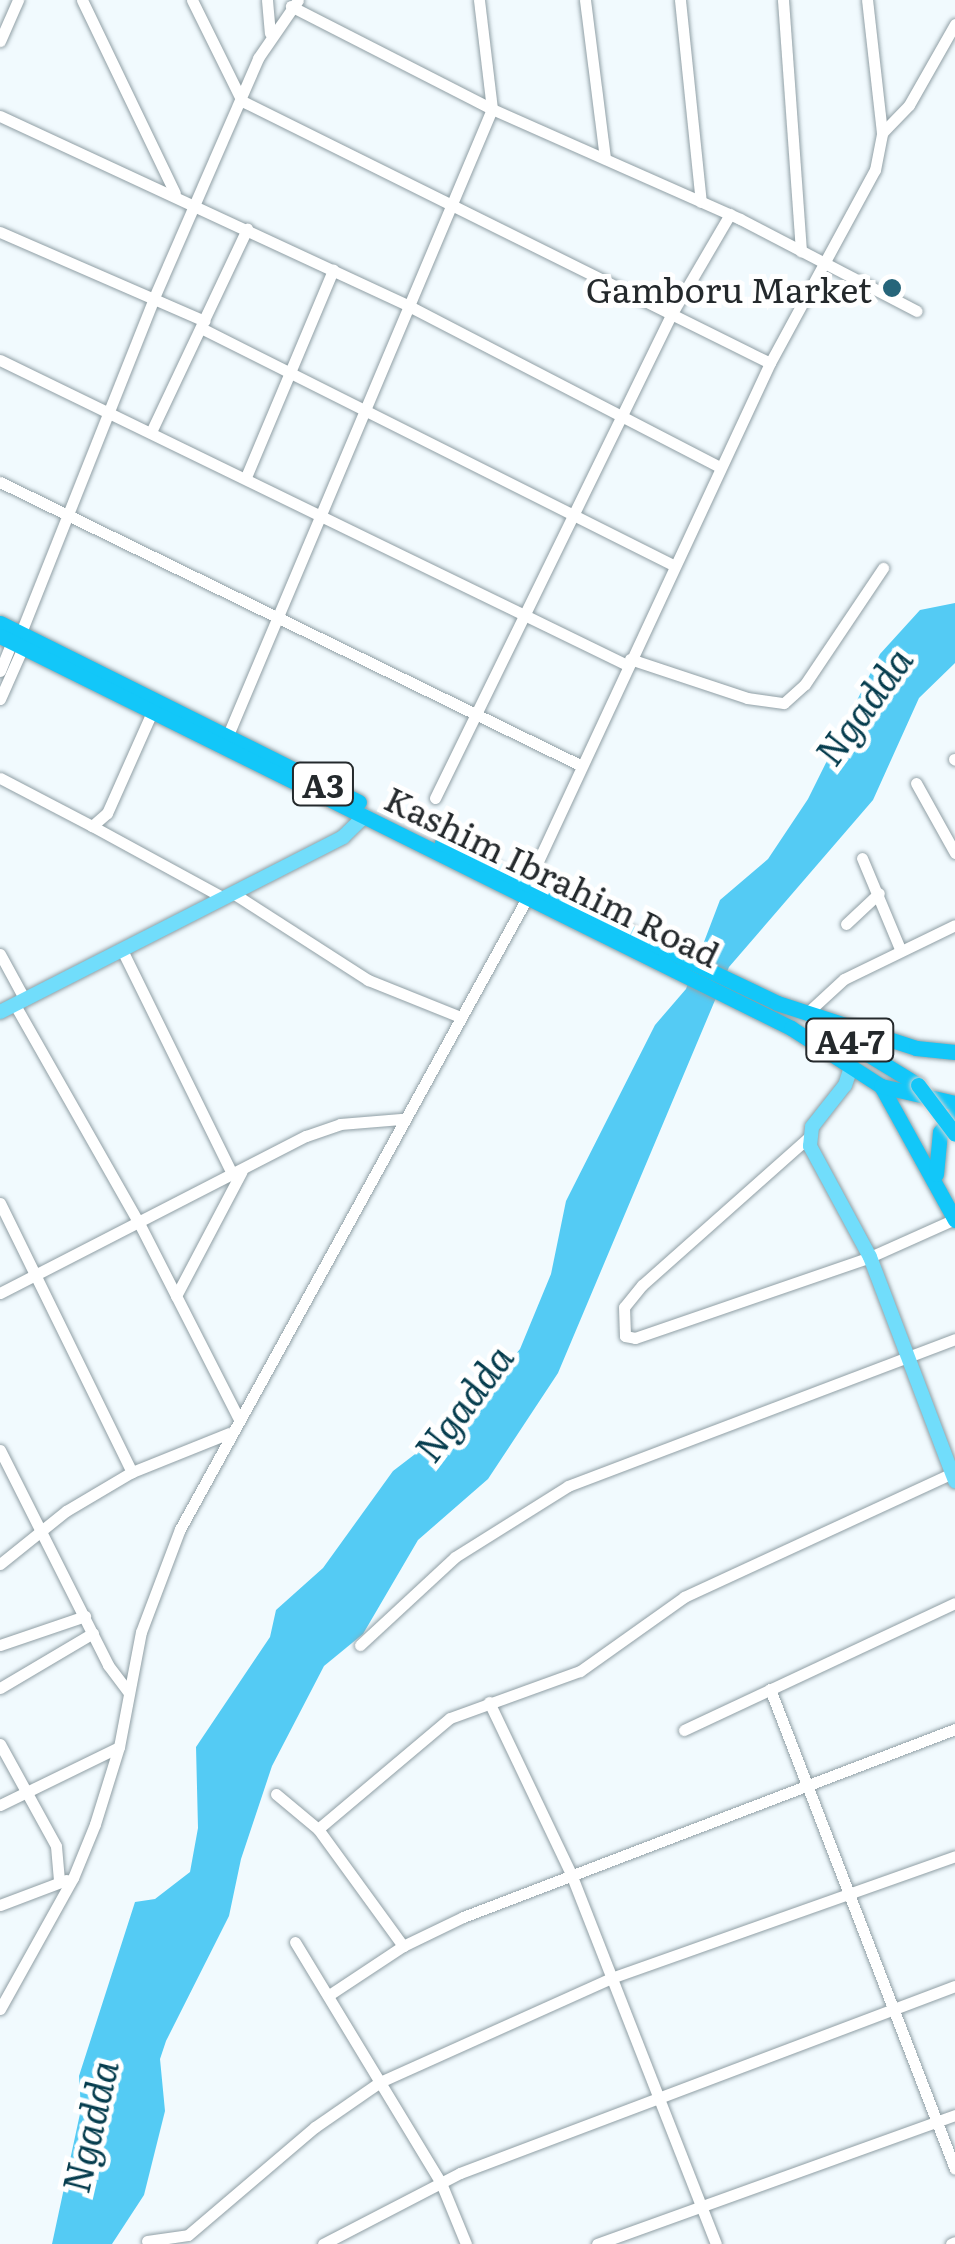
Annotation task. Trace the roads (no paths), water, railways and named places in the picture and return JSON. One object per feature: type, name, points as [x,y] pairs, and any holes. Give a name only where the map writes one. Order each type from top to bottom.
[{"type":"highway","name":"Kashim Ibrahim Road","points":[[0,623],[15,640],[152,712],[226,741],[365,816],[527,891]]},
{"type":"highway","name":"Kashim Ibrahim Road","points":[[15,640],[769,1005],[881,1086],[955,1219]]},
{"type":"highway","name":"Kashim Ibrahim Road","points":[[769,1005],[916,1048],[955,1052]]},
{"type":"highway","name":"A4-7","points":[[769,1005],[884,1059],[918,1085],[955,1134]]},
{"type":"highway","points":[[881,1086],[955,1104]]},
{"type":"highway","points":[[936,1182],[936,1143],[955,1115]]},
{"type":"main road","points":[[0,1012],[343,836],[365,816]]},
{"type":"main road","points":[[852,1067],[810,1136],[870,1257],[954,1476]]},
{"type":"street","points":[[0,41],[18,0]]},
{"type":"street","points":[[82,0],[175,192]]},
{"type":"street","points":[[192,0],[242,101],[770,363]]},
{"type":"street","points":[[267,0],[270,34]]},
{"type":"street","points":[[226,741],[361,412],[492,109],[478,0]]},
{"type":"street","points":[[586,0],[605,158]]},
{"type":"street","points":[[680,0],[701,202]]},
{"type":"street","points":[[783,0],[801,252]]},
{"type":"street","points":[[0,2009],[73,1878],[119,1747],[128,1692],[153,1594],[238,1417],[527,891],[580,765],[770,363],[820,262],[875,170],[882,133],[868,0]]},
{"type":"street","points":[[0,671],[153,300],[270,34],[295,3],[480,97],[492,109],[730,214],[917,312]]},
{"type":"street","points":[[882,133],[908,105],[955,24]]},
{"type":"street","points":[[0,116],[175,192],[196,207],[407,305],[720,467]]},
{"type":"street","points":[[435,798],[671,315],[730,214]]},
{"type":"street","points":[[151,432],[247,228]]},
{"type":"street","points":[[0,232],[153,300],[361,412],[673,565]]},
{"type":"street","points":[[246,477],[333,270]]},
{"type":"street","points":[[0,360],[107,416],[151,432],[628,662],[746,698],[784,704],[805,684],[884,568]]},
{"type":"street","points":[[0,482],[580,765]]},
{"type":"street","points":[[0,699],[15,640]]},
{"type":"street","points":[[92,826],[107,813],[152,712]]},
{"type":"street","points":[[0,778],[229,896],[368,980],[458,1016]]},
{"type":"street","points":[[916,783],[955,853]]},
{"type":"street","points":[[862,858],[900,950]]},
{"type":"street","points":[[846,924],[878,892]]},
{"type":"street","points":[[807,1013],[844,979],[955,925]]},
{"type":"street","points":[[122,950],[238,1172]]},
{"type":"street","points":[[0,954],[20,1003],[238,1417]]},
{"type":"street","points":[[0,1293],[340,1124],[401,1119]]},
{"type":"street","points":[[810,1136],[642,1286],[624,1307],[624,1336],[635,1338],[870,1257],[955,1219]]},
{"type":"street","points":[[176,1296],[238,1172]]},
{"type":"street","points":[[0,1203],[132,1472]]},
{"type":"street","points":[[360,1645],[455,1557],[568,1486],[955,1339]]},
{"type":"street","points":[[0,1564],[41,1530],[132,1472],[230,1433]]},
{"type":"street","points":[[1,1456],[128,1692]]},
{"type":"street","points":[[318,1829],[417,1741],[489,1702],[580,1671],[684,1598],[769,1552],[954,1476]]},
{"type":"street","points":[[684,1730],[955,1603]]},
{"type":"street","points":[[0,1646],[85,1616]]},
{"type":"street","points":[[0,1688],[94,1633]]},
{"type":"street","points":[[770,1689],[955,2169]]},
{"type":"street","points":[[489,1702],[571,1874],[716,2244]]},
{"type":"street","points":[[330,1994],[403,1946],[571,1874],[955,1729]]},
{"type":"street","points":[[0,1744],[56,1846],[59,1882]]},
{"type":"street","points":[[0,1806],[119,1747]]},
{"type":"street","points":[[276,1794],[318,1829],[403,1946]]},
{"type":"street","points":[[147,2241],[188,2234],[315,2126],[380,2082],[612,1978],[955,1856]]},
{"type":"street","points":[[0,1905],[73,1878]]},
{"type":"street","points":[[295,1942],[441,2183],[466,2244]]},
{"type":"street","points":[[323,2244],[441,2183],[955,1986]]},
{"type":"street","points":[[597,2244],[955,2115]]},
{"type":"water","name":"Ngadda","points":[[955,603],[955,663],[919,698],[873,800],[729,967],[558,1373],[488,1479],[418,1540],[363,1634],[324,1666],[272,1766],[241,1859],[229,1916],[160,2059],[165,2111],[144,2195],[112,2244],[52,2244],[81,2109],[79,2076],[135,1902],[155,1899],[190,1872],[198,1828],[196,1747],[270,1637],[276,1610],[323,1568],[393,1471],[466,1415],[520,1349],[551,1274],[566,1201],[655,1025],[686,989],[720,900],[768,859],[808,799],[880,654],[920,610]]},
{"type":"place","name":"Gamboru Market","points":[[892,288]]}]
